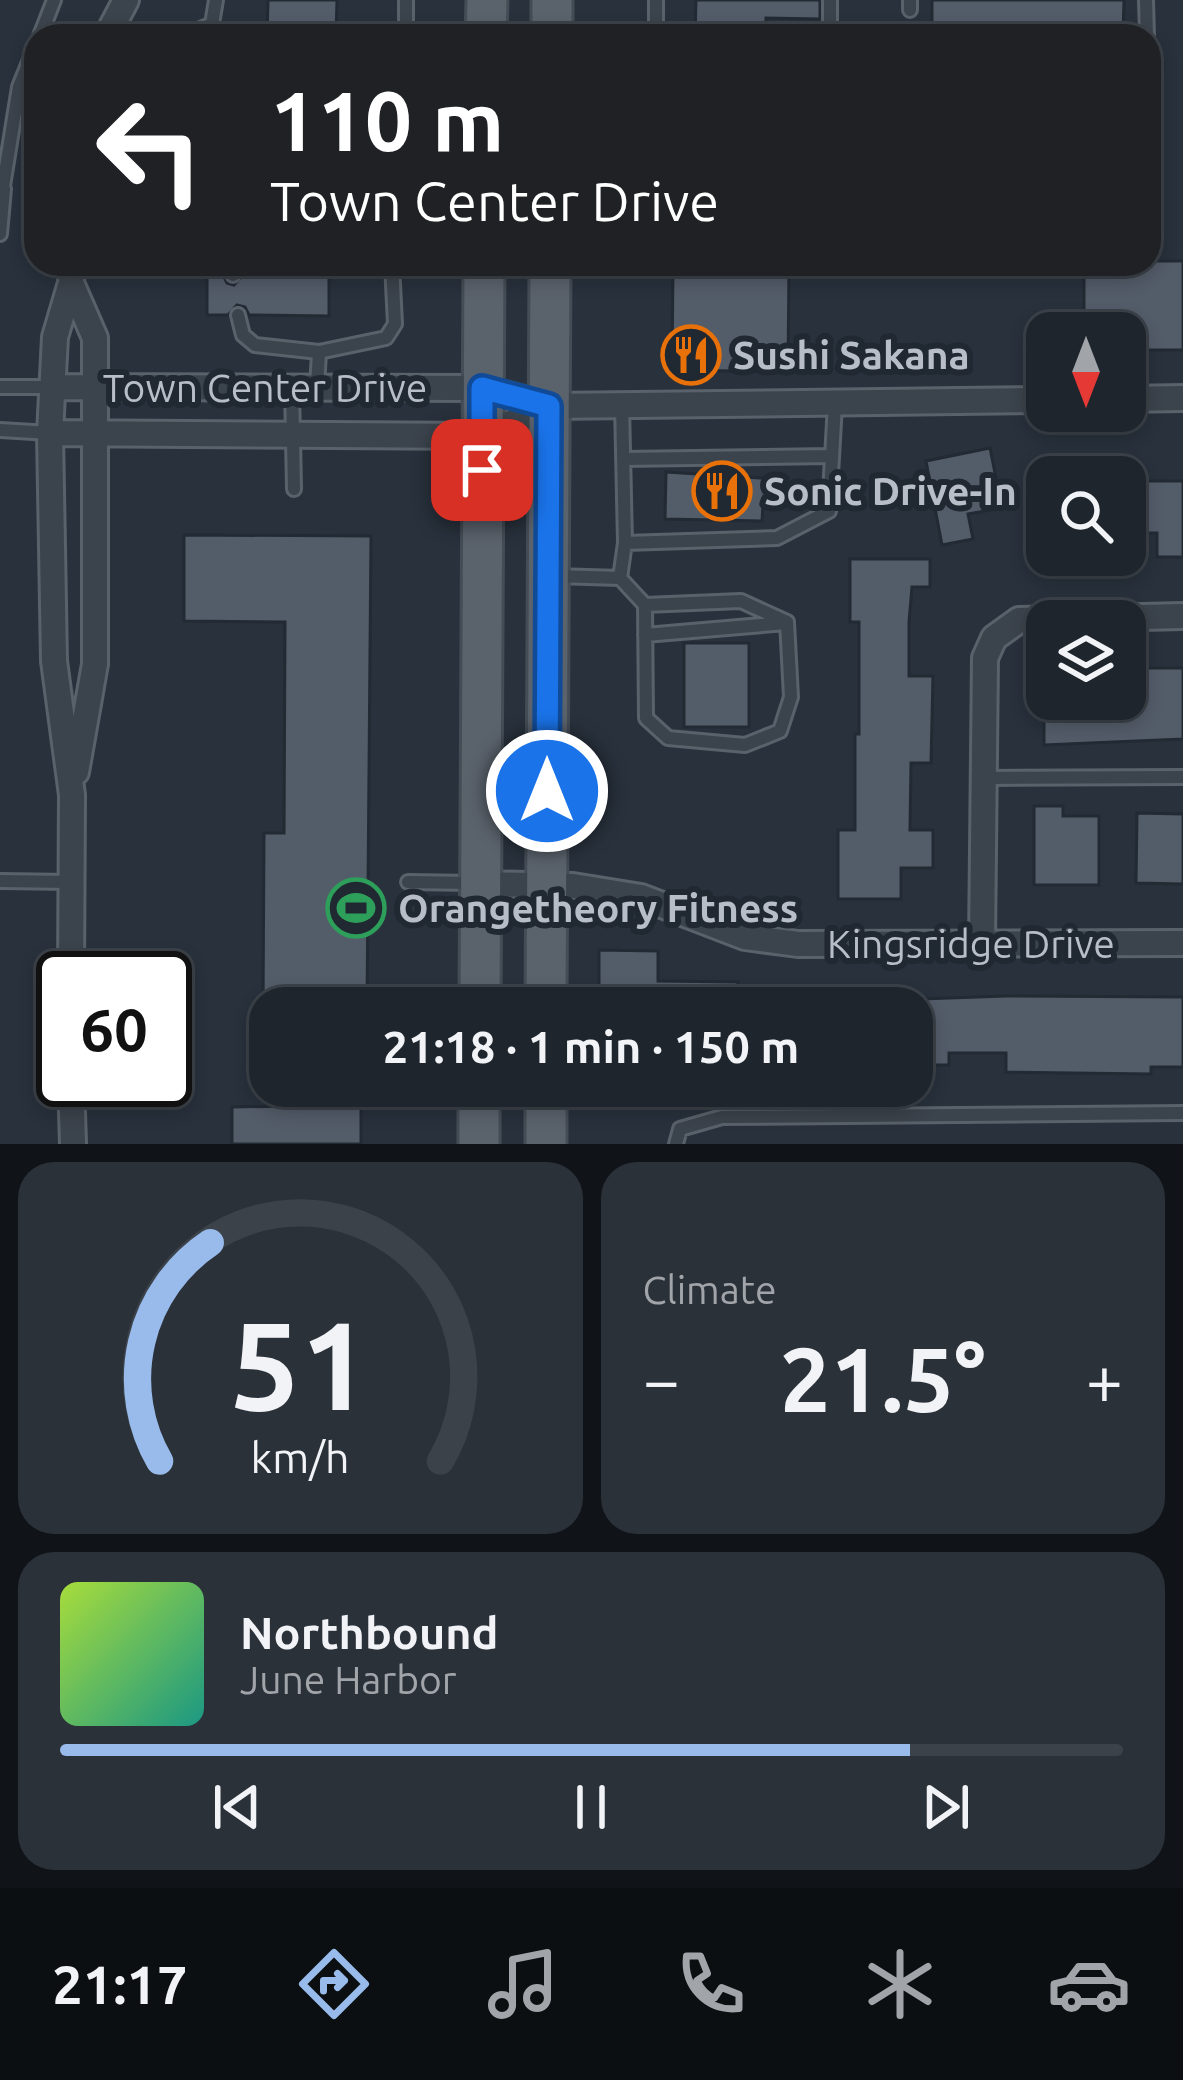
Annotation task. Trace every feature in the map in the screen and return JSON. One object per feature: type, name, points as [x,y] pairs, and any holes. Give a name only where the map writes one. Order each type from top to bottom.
[{"type":"main road","points":[[480,987],[484,276]]},
{"type":"main road","points":[[546,987],[550,276]]},
{"type":"main road","points":[[479,1107],[479,1144]]},
{"type":"main road","points":[[546,1107],[546,1144]]},
{"type":"street","points":[[70,276],[55,338],[50,433],[54,661],[72,795],[71,951]]},
{"type":"street","points":[[72,276],[95,338],[95,664],[72,795]]},
{"type":"street","name":"Town Center Drive","points":[[51,387],[482,388],[549,406],[1026,400]]},
{"type":"street","points":[[1146,399],[1183,398]]},
{"type":"street","name":"Town Center Drive","points":[[50,433],[482,436],[549,406]]},
{"type":"street","points":[[982,944],[986,658],[994,638],[1019,620],[1183,616]]},
{"type":"street","name":"Kingsridge Drive","points":[[480,884],[546,885],[641,896],[745,937],[798,944],[1183,943]]},
{"type":"street","points":[[72,1107],[74,1144]]},
{"type":"lane","points":[[0,234],[1,183],[24,76]]},
{"type":"lane","points":[[238,315],[243,335],[255,345],[319,352],[386,338],[395,324],[393,276]]},
{"type":"lane","points":[[294,489],[293,435],[319,352]]},
{"type":"lane","points":[[0,387],[51,387]]},
{"type":"lane","points":[[625,543],[777,538],[829,511],[836,402]]},
{"type":"lane","points":[[620,578],[625,543],[622,405]]},
{"type":"lane","points":[[0,430],[50,433]]},
{"type":"lane","points":[[623,459],[832,456]]},
{"type":"lane","points":[[548,576],[620,578],[644,605],[646,718],[668,738],[745,745],[780,731],[791,698],[788,622]]},
{"type":"lane","points":[[644,605],[741,602],[788,622]]},
{"type":"lane","points":[[645,635],[788,622]]},
{"type":"lane","points":[[984,778],[1183,777]]},
{"type":"lane","points":[[0,881],[71,882]]},
{"type":"lane","points":[[408,882],[480,884]]},
{"type":"lane","points":[[676,1144],[680,1130],[722,1117],[1183,1112]]},
{"type":"building","points":[[268,0],[337,0],[336,24],[267,24]]},
{"type":"building","points":[[696,0],[820,0],[820,19],[695,24]]},
{"type":"building","points":[[932,0],[1124,0],[1123,24],[932,24]]},
{"type":"building","points":[[1161,261],[1183,261],[1183,350],[1146,350],[1146,312],[1084,312],[1084,276],[1161,276]]},
{"type":"building","points":[[207,276],[224,276],[234,285],[242,276],[329,276],[329,316],[249,315],[237,305],[228,315],[207,315]]},
{"type":"building","points":[[673,276],[789,276],[788,372],[672,370]]},
{"type":"building","points":[[990,448],[1002,508],[968,514],[973,539],[942,545],[926,461]]},
{"type":"building","name":"Sonic Drive-In","points":[[666,472],[778,479],[778,504],[763,504],[762,521],[665,519]]},
{"type":"building","points":[[1146,481],[1183,481],[1183,557],[1157,557],[1157,533],[1146,533]]},
{"type":"building","points":[[184,535],[371,536],[367,987],[263,987],[264,833],[284,833],[285,622],[184,621]]},
{"type":"building","points":[[850,559],[930,559],[930,587],[912,587],[909,622],[909,676],[933,676],[931,763],[911,763],[910,830],[933,830],[933,868],[901,868],[901,899],[838,899],[838,830],[855,830],[855,734],[859,734],[859,622],[850,622]]},
{"type":"building","points":[[684,643],[749,643],[749,727],[684,727]]},
{"type":"building","points":[[1146,668],[1183,668],[1183,739],[1044,745],[1044,720],[1146,720]]},
{"type":"building","points":[[1034,806],[1063,806],[1063,816],[1099,816],[1099,885],[1034,885]]},
{"type":"building","points":[[1137,813],[1183,814],[1183,884],[1136,883]]},
{"type":"building","points":[[599,950],[658,951],[658,981],[738,982],[738,987],[599,987]]},
{"type":"building","points":[[1183,997],[1183,1067],[1151,1067],[1151,1074],[1006,1072],[1006,1053],[949,1053],[949,1065],[933,1065],[933,999]]},
{"type":"building","points":[[232,1107],[361,1107],[361,1144],[232,1144]]},
{"type":"place","name":"Sushi Sakana","points":[[691,355]]},
{"type":"place","name":"Sonic Drive-In","points":[[722,491]]},
{"type":"place","name":"Orangetheory Fitness","points":[[356,908]]},
{"type":"route","points":[[482,470],[482,388],[549,406],[547,791]]}]
